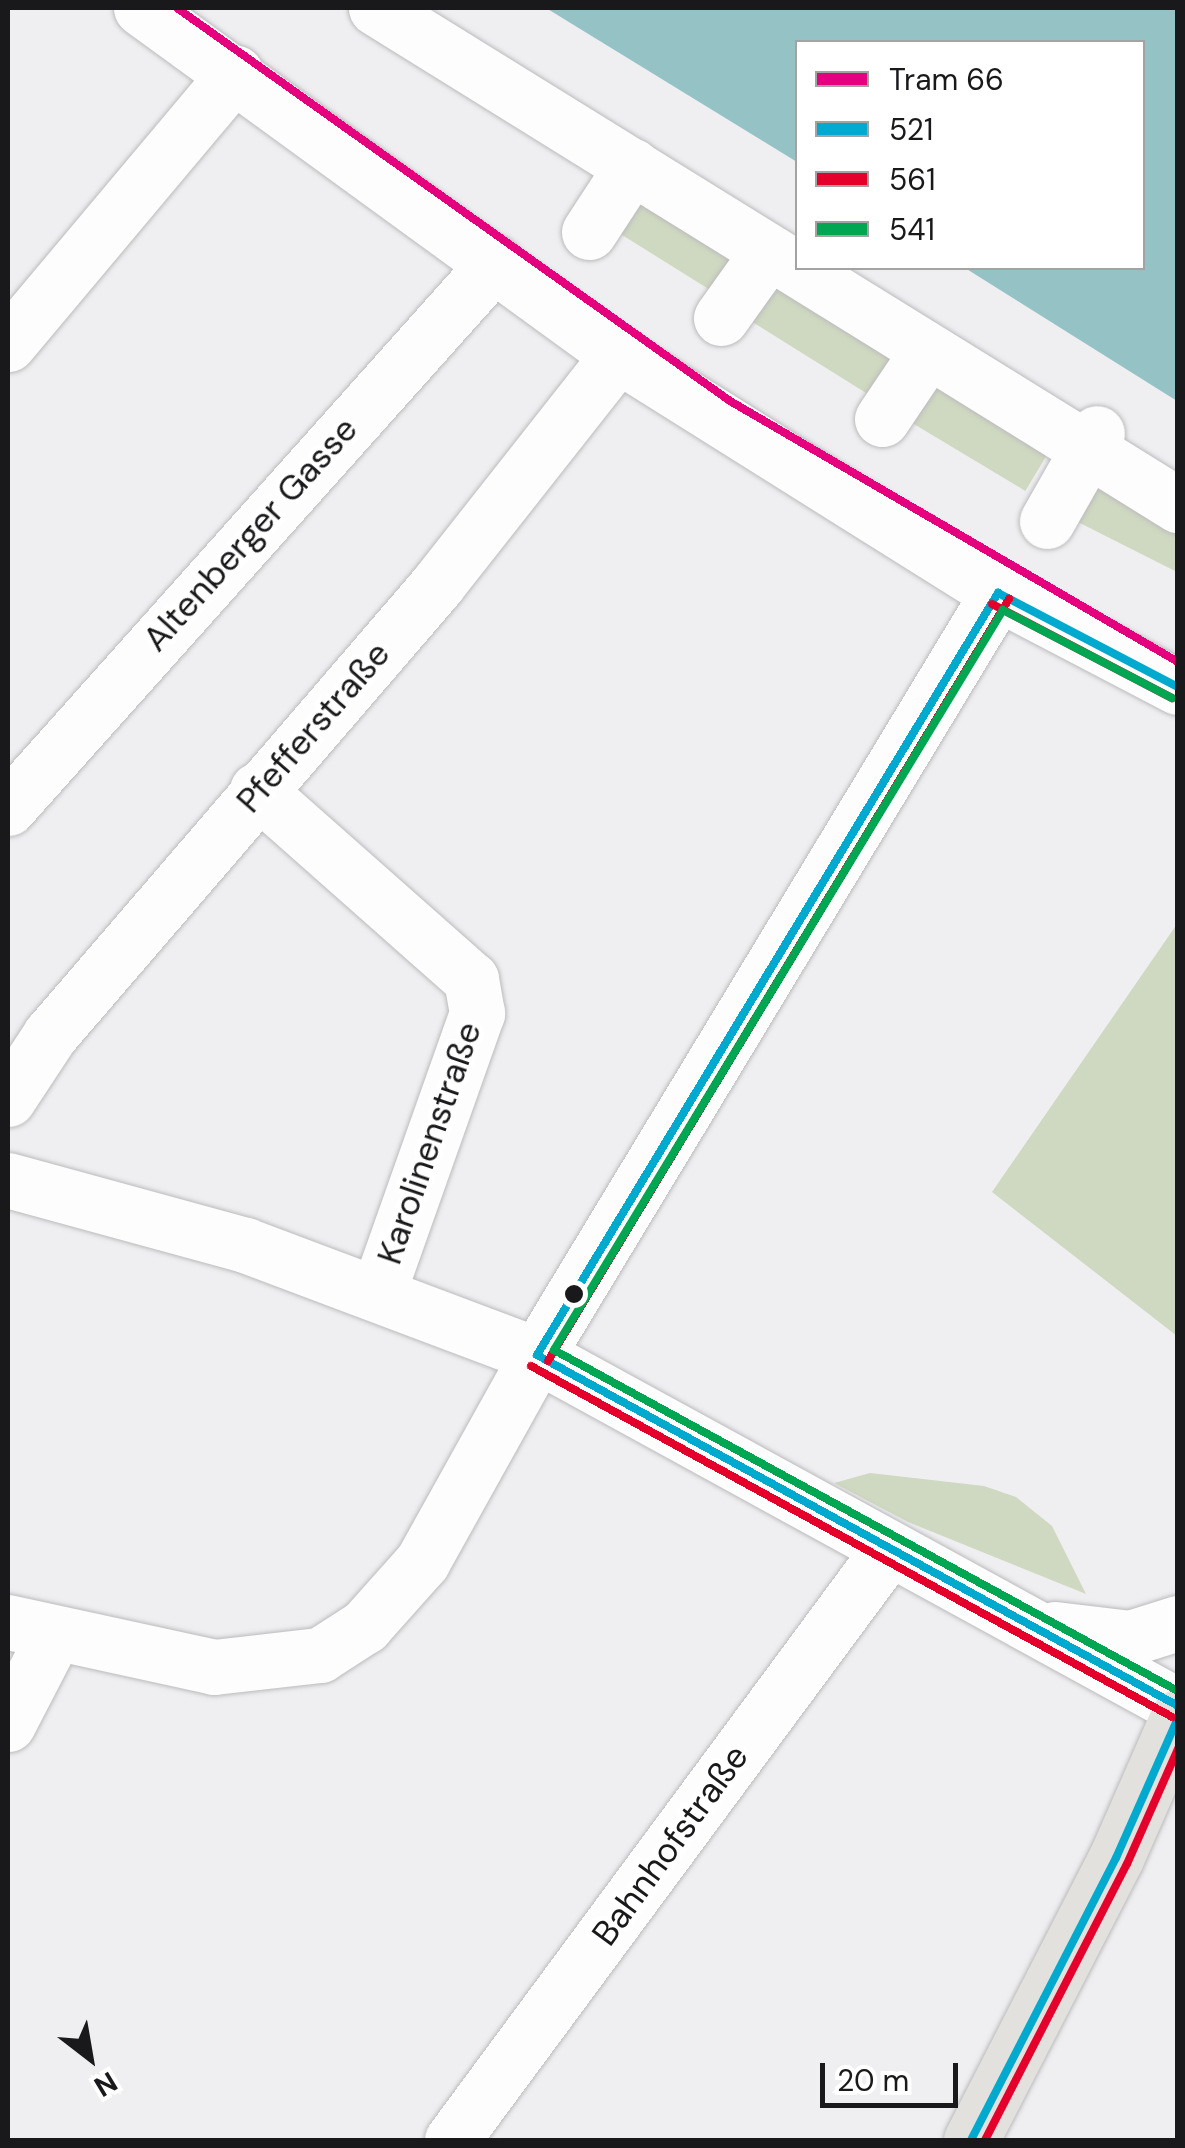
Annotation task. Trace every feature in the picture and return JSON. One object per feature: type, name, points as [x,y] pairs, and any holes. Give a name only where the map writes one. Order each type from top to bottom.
[{"type":"main road","points":[[971,2140],[1116,1858],[1178,1717]]},
{"type":"main road","points":[[1116,1858],[1178,1810]]},
{"type":"street","points":[[141,8],[618,356],[998,593],[1178,687]]},
{"type":"street","points":[[376,8],[795,269]]},
{"type":"street","points":[[8,344],[235,73]]},
{"type":"street","points":[[590,232],[632,166]]},
{"type":"street","points":[[722,318],[768,252]]},
{"type":"street","name":"Altenberger Gasse","points":[[8,808],[495,263]]},
{"type":"street","points":[[797,270],[927,352],[1092,441],[1178,504]]},
{"type":"street","points":[[882,419],[927,352]]},
{"type":"street","name":"Pfefferstraße","points":[[8,1098],[50,1035],[436,585],[618,356]]},
{"type":"street","points":[[1048,521],[1092,441]]},
{"type":"street","points":[[8,1724],[31,1628],[214,1667],[320,1655],[366,1626],[422,1562],[537,1355],[998,593]]},
{"type":"street","name":"Karolinenstraße","points":[[257,790],[471,978],[477,1013],[378,1292]]},
{"type":"street","points":[[8,1180],[244,1245],[378,1292],[537,1355],[1178,1706]]},
{"type":"street","name":"Bahnhofstraße","points":[[452,2140],[889,1549]]},
{"type":"street","points":[[1027,1626],[1130,1638],[1178,1623]]},
{"type":"green space","points":[[639,183],[753,254],[725,299],[611,228]]},
{"type":"green space","points":[[772,267],[911,354],[881,402],[742,315]]},
{"type":"green space","points":[[930,366],[1055,441],[1025,491],[900,416]]},
{"type":"green space","points":[[1097,468],[1177,518],[1177,572],[1070,518]]},
{"type":"green space","points":[[1177,924],[1177,1336],[992,1192]]},
{"type":"green space","points":[[870,1473],[984,1486],[1016,1497],[1052,1526],[1086,1594],[908,1522],[834,1483]]},
{"type":"water","points":[[546,8],[1177,8],[1177,401],[968,270],[1145,270],[1145,40],[795,40],[795,161]]},
{"type":"tram line","name":"66","points":[[177,8],[730,401],[1178,662]]},
{"type":"transit line","name":"521","points":[[998,593],[1178,687]]},
{"type":"transit line","name":"521","points":[[537,1355],[998,593]]},
{"type":"transit line","name":"561","points":[[548,1361],[1009,599]]},
{"type":"transit line","name":"561","points":[[992,604],[1172,698]]},
{"type":"transit line","name":"541","points":[[1172,698],[1003,610],[554,1350],[1178,1691]]},
{"type":"transit line","name":"521","points":[[537,1355],[1178,1706]]},
{"type":"transit line","name":"561","points":[[531,1366],[1172,1717]]},
{"type":"transit line","name":"521","points":[[971,2140],[1116,1858],[1178,1718]]},
{"type":"transit line","name":"561","points":[[985,2140],[1127,1864],[1178,1749]]}]
